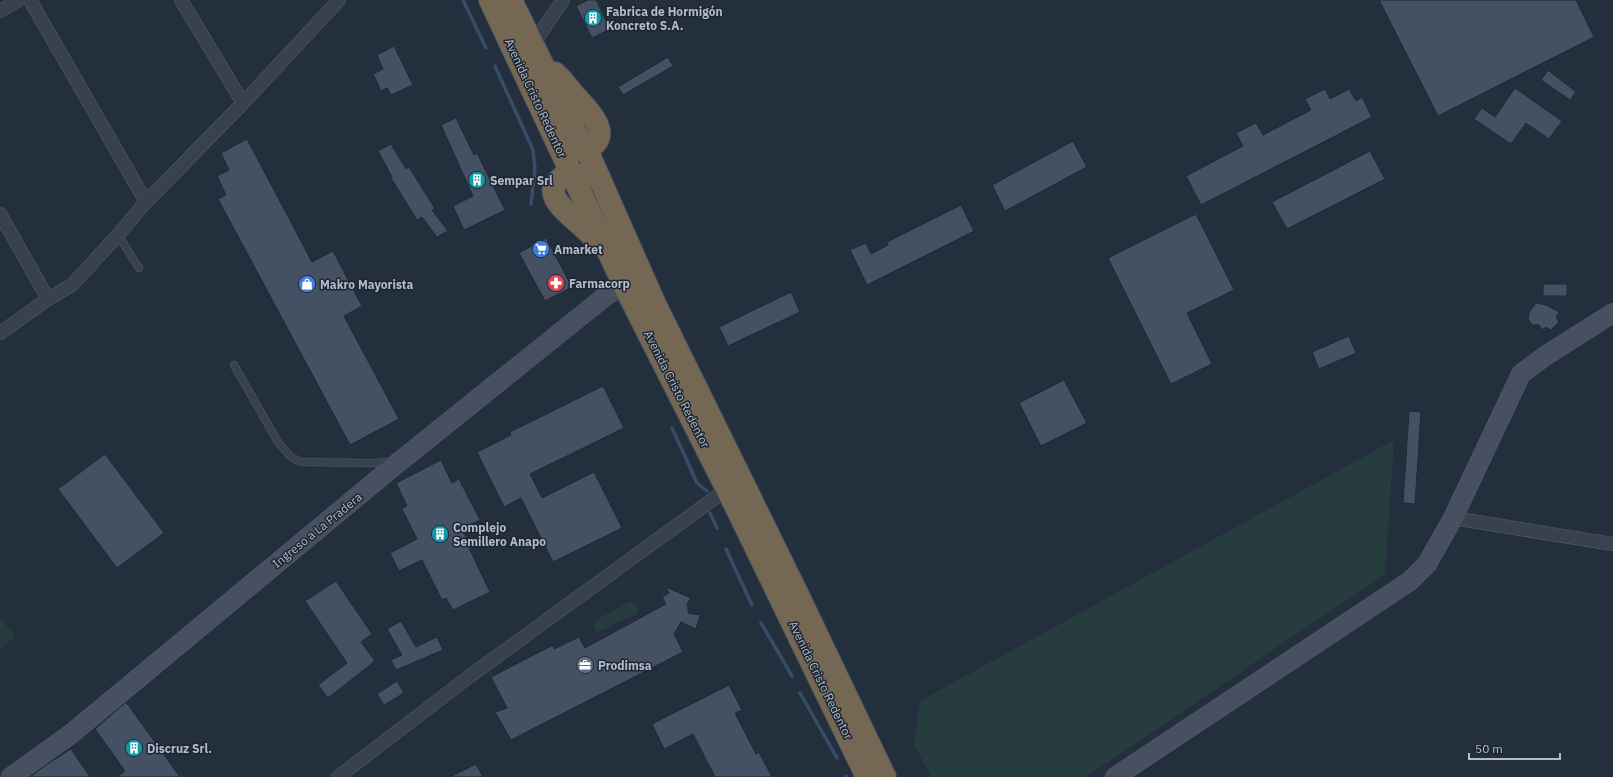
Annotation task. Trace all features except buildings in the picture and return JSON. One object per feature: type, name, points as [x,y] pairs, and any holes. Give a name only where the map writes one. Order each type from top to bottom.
[{"type":"highway","name":"Avenida Cristo Redentor","points":[[490,0],[571,172],[555,184],[553,192],[555,200],[591,233],[612,258],[624,285],[727,489],[867,777]]},
{"type":"highway","name":"Avenida Cristo Redentor","points":[[511,0],[536,51],[594,118],[598,128],[598,136],[592,145],[584,149],[590,157],[654,302],[799,597],[885,777]]},
{"type":"highway","points":[[511,46],[538,86],[569,147],[577,150],[584,149]]},
{"type":"highway","points":[[571,172],[580,176],[590,186],[633,272],[654,302]]},
{"type":"street","points":[[0,11],[19,0]]},
{"type":"street","points":[[30,0],[146,202]]},
{"type":"street","points":[[181,0],[244,103]]},
{"type":"street","points":[[0,332],[48,299],[72,285],[146,202],[244,103],[339,0]]},
{"type":"street","points":[[536,51],[563,0]]},
{"type":"street","points":[[0,214],[48,299]]},
{"type":"street","name":"Ingreso a La Pradera","points":[[11,777],[71,734],[399,462],[607,294],[624,285]]},
{"type":"street","points":[[1114,777],[1410,581],[1426,564],[1453,518],[1521,374],[1545,356],[1613,313]]},
{"type":"street","points":[[338,777],[470,676],[727,489]]},
{"type":"street","points":[[1453,518],[1613,544]]},
{"type":"lane","points":[[118,235],[139,268]]},
{"type":"lane","points":[[234,364],[278,442],[290,457],[301,462],[370,464],[399,462]]},
{"type":"green space","points":[[1394,440],[1385,574],[1086,777],[931,777],[914,744],[920,701]]},
{"type":"green space","points":[[629,602],[632,602],[638,609],[637,613],[601,631],[597,631],[594,627],[594,621]]},
{"type":"green space","points":[[0,617],[15,637],[0,649]]},
{"type":"waterway","points":[[463,0],[486,48]]},
{"type":"waterway","points":[[495,66],[533,150],[535,169],[531,204]]},
{"type":"waterway","points":[[672,428],[697,483],[707,491]]},
{"type":"waterway","points":[[710,513],[717,528]]},
{"type":"waterway","points":[[726,549],[752,605]]},
{"type":"waterway","points":[[761,623],[792,676]]},
{"type":"waterway","points":[[800,693],[837,758]]},
{"type":"place","name":"Fabrica de Hormigón Koncreto S.A.","points":[[593,18]]},
{"type":"place","name":"Sempar Srl","points":[[477,180]]},
{"type":"place","name":"Amarket","points":[[541,249]]},
{"type":"place","name":"Farmacorp","points":[[556,283]]},
{"type":"place","name":"Makro Mayorista","points":[[307,284]]},
{"type":"place","name":"Complejo Semillero Anapo","points":[[440,534]]},
{"type":"place","name":"Prodimsa","points":[[585,665]]},
{"type":"place","name":"Discruz Srl.","points":[[134,748]]}]
